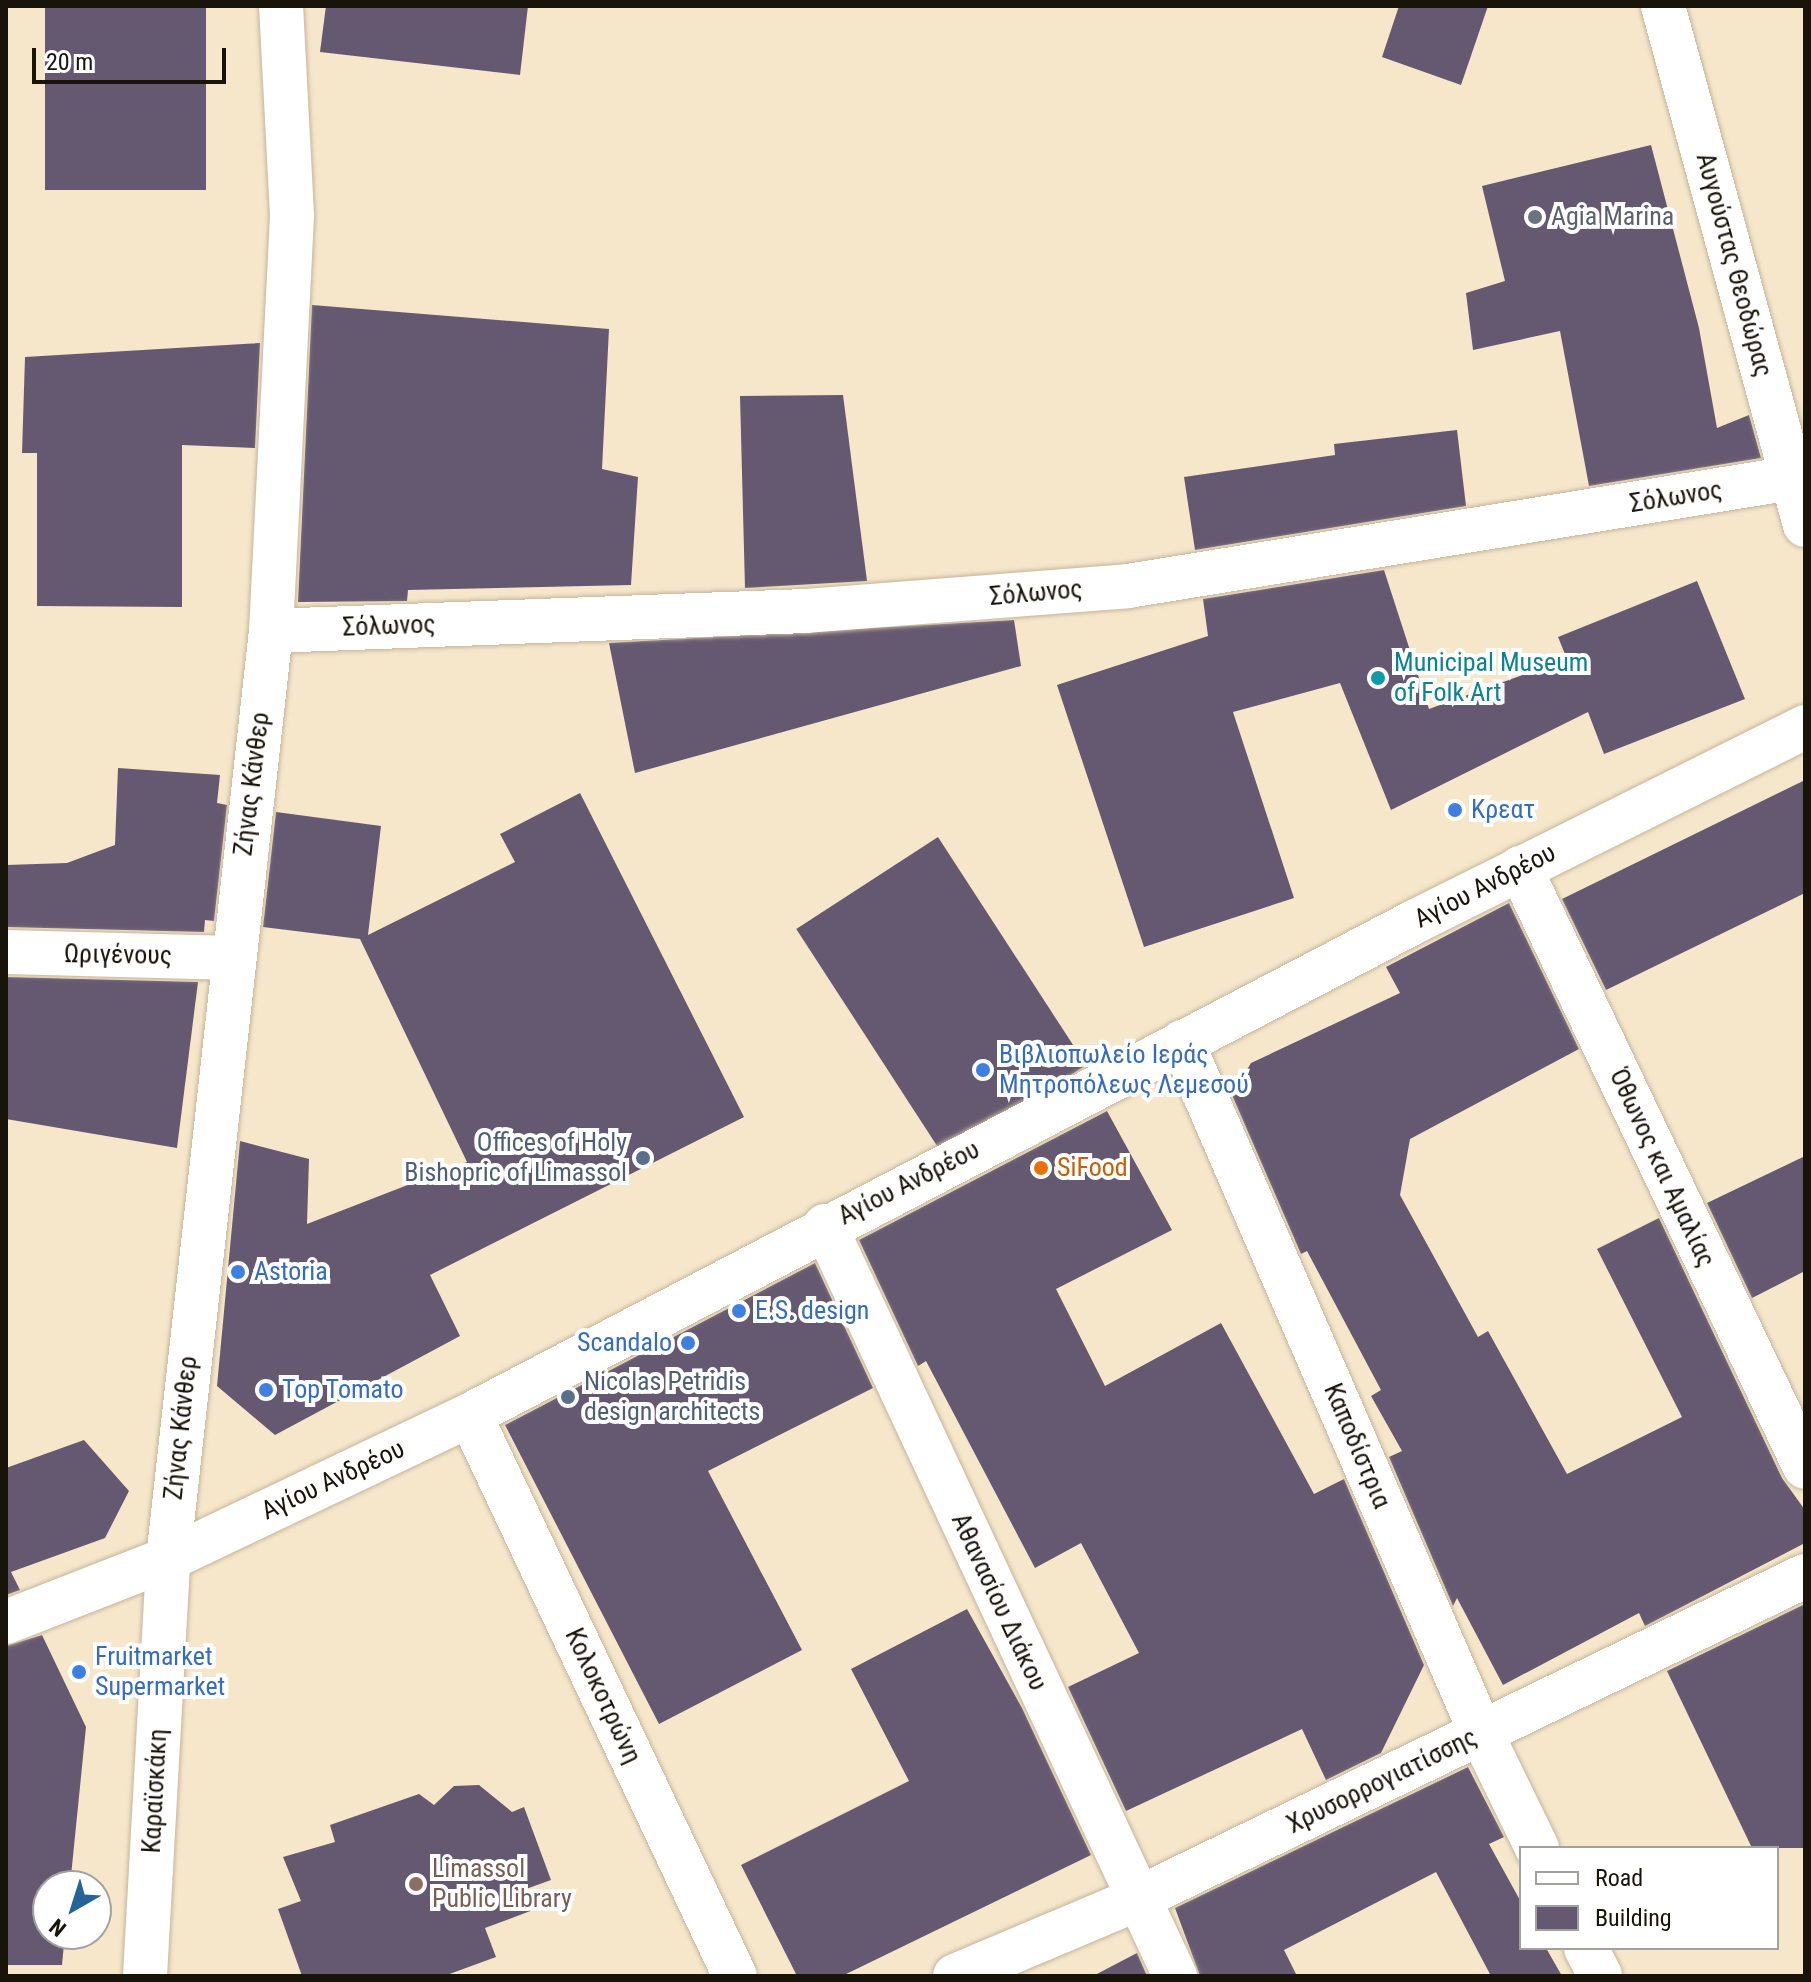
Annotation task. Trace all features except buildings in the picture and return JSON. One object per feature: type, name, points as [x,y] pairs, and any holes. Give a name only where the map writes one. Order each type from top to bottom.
[{"type":"street","name":"Ζήνας Κάνθερ","points":[[168,1559],[230,958],[271,631],[292,215],[281,6]]},
{"type":"street","name":"Αυγούστας Θεοδώρας","points":[[1663,6],[1805,525]]},
{"type":"street","name":"Σόλωνος","points":[[271,631],[806,611],[1128,586],[1792,478]]},
{"type":"street","name":"Αγίου Ανδρέου","points":[[6,1622],[168,1559],[470,1415],[825,1226],[1182,1042],[1520,868],[1805,727]]},
{"type":"street","name":"Όθωνος και Αμαλίας","points":[[1520,868],[1805,1467]]},
{"type":"street","name":"Ωριγένους","points":[[6,952],[230,958]]},
{"type":"street","name":"Καποδίστρια","points":[[1182,1042],[1481,1733],[1536,1846]]},
{"type":"street","name":"Αθανασίου Διάκου","points":[[825,1226],[1175,1976]]},
{"type":"street","name":"Κολοκοτρώνη","points":[[470,1415],[735,1976]]},
{"type":"street","name":"Καραϊσκάκη","points":[[145,1976],[168,1559]]},
{"type":"street","name":"Χρυσορρογιατίσσης","points":[[955,1976],[1137,1899],[1805,1576]]},
{"type":"street","points":[[1587,1950],[1600,1976]]},
{"type":"place","name":"Agia Marina","points":[[1535,217]]},
{"type":"place","name":"Municipal Museum of Folk Art","points":[[1378,678]]},
{"type":"place","name":"Κρεατ","points":[[1455,810]]},
{"type":"place","name":"Βιβλιοπωλείο Ιεράς Μητροπόλεως Λεμεσού","points":[[983,1070]]},
{"type":"place","name":"Offices of Holy Bishopric of Limassol","points":[[643,1158]]},
{"type":"place","name":"SiFood","points":[[1041,1168]]},
{"type":"place","name":"Astoria","points":[[238,1272]]},
{"type":"place","name":"E.S. design","points":[[739,1311]]},
{"type":"place","name":"Scandalo","points":[[688,1343]]},
{"type":"place","name":"Top Tomato","points":[[266,1390]]},
{"type":"place","name":"Nicolas Petridis design architects","points":[[568,1397]]},
{"type":"place","name":"Fruitmarket Supermarket","points":[[79,1672]]},
{"type":"place","name":"Limassol Public Library","points":[[416,1884]]}]
